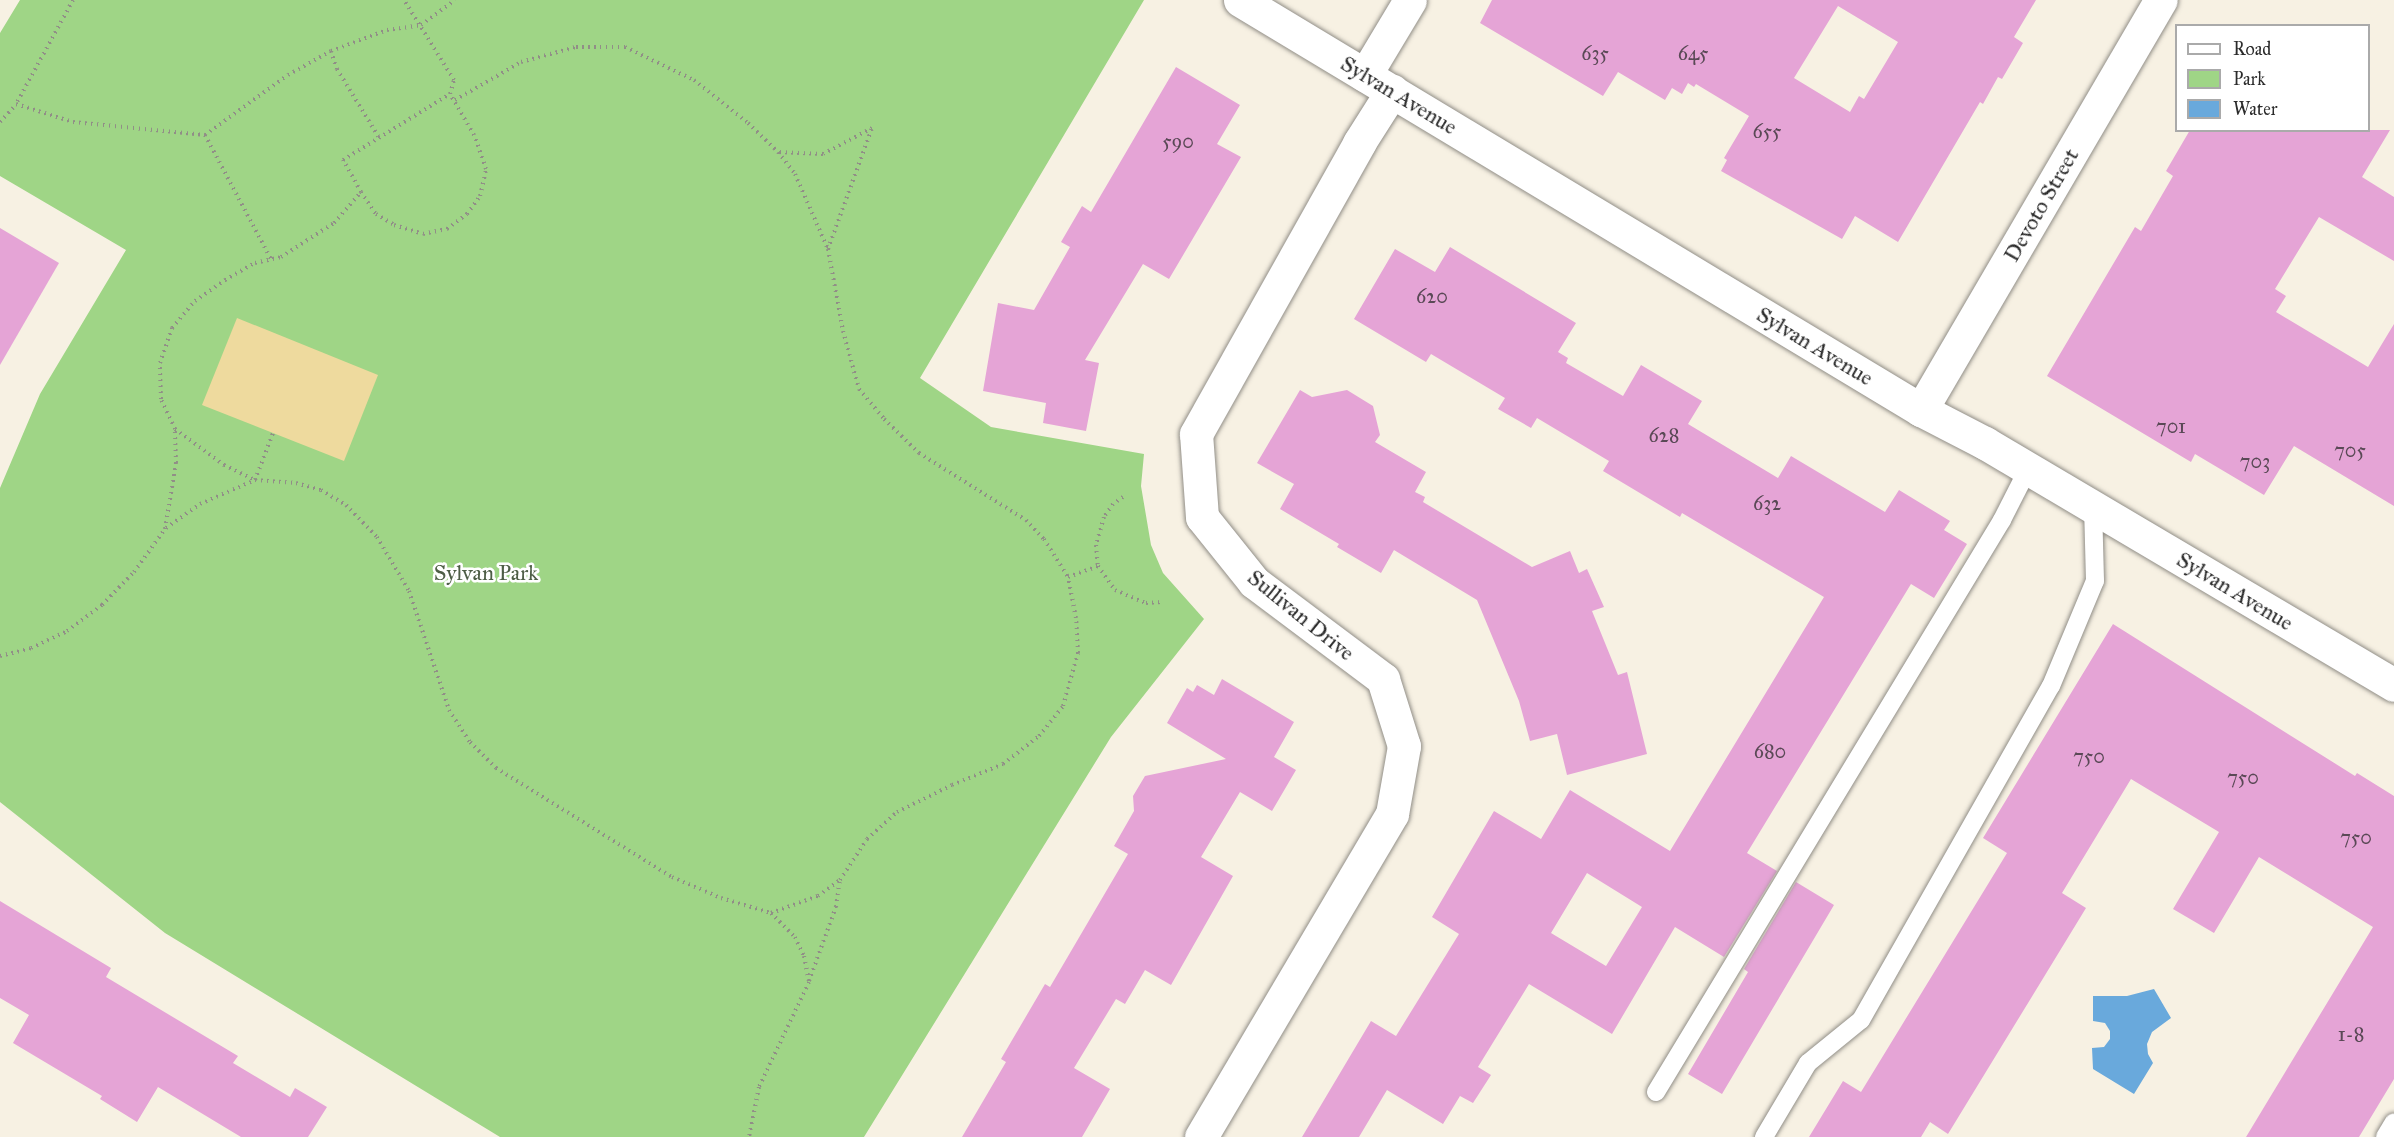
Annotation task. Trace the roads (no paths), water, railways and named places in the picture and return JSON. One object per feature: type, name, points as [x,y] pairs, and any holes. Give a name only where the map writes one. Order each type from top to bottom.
[{"type":"street","name":"Sylvan Avenue","points":[[1240,0],[1921,410],[2028,469],[2394,685]]},
{"type":"street","name":"Sullivan Drive","points":[[1201,1137],[1392,814],[1404,746],[1383,679],[1254,582],[1202,517],[1197,434],[1359,143],[1378,83],[1410,0]]},
{"type":"street","name":"Devoto Street","points":[[1921,410],[2161,0]]},
{"type":"lane","points":[[1656,1092],[2002,520],[2028,469]]},
{"type":"lane","points":[[1764,1137],[1808,1062],[1861,1020],[2051,686],[2095,581],[2093,507]]},
{"type":"lane","points":[[2385,1137],[2394,1122]]},
{"type":"water","points":[[2154,989],[2171,1018],[2152,1032],[2147,1044],[2148,1054],[2153,1063],[2134,1094],[2093,1069],[2092,1048],[2104,1047],[2110,1039],[2110,1031],[2105,1023],[2093,1021],[2093,996],[2127,996]]},
{"type":"park label","name":"Sylvan Park","points":[[486,573]]}]
